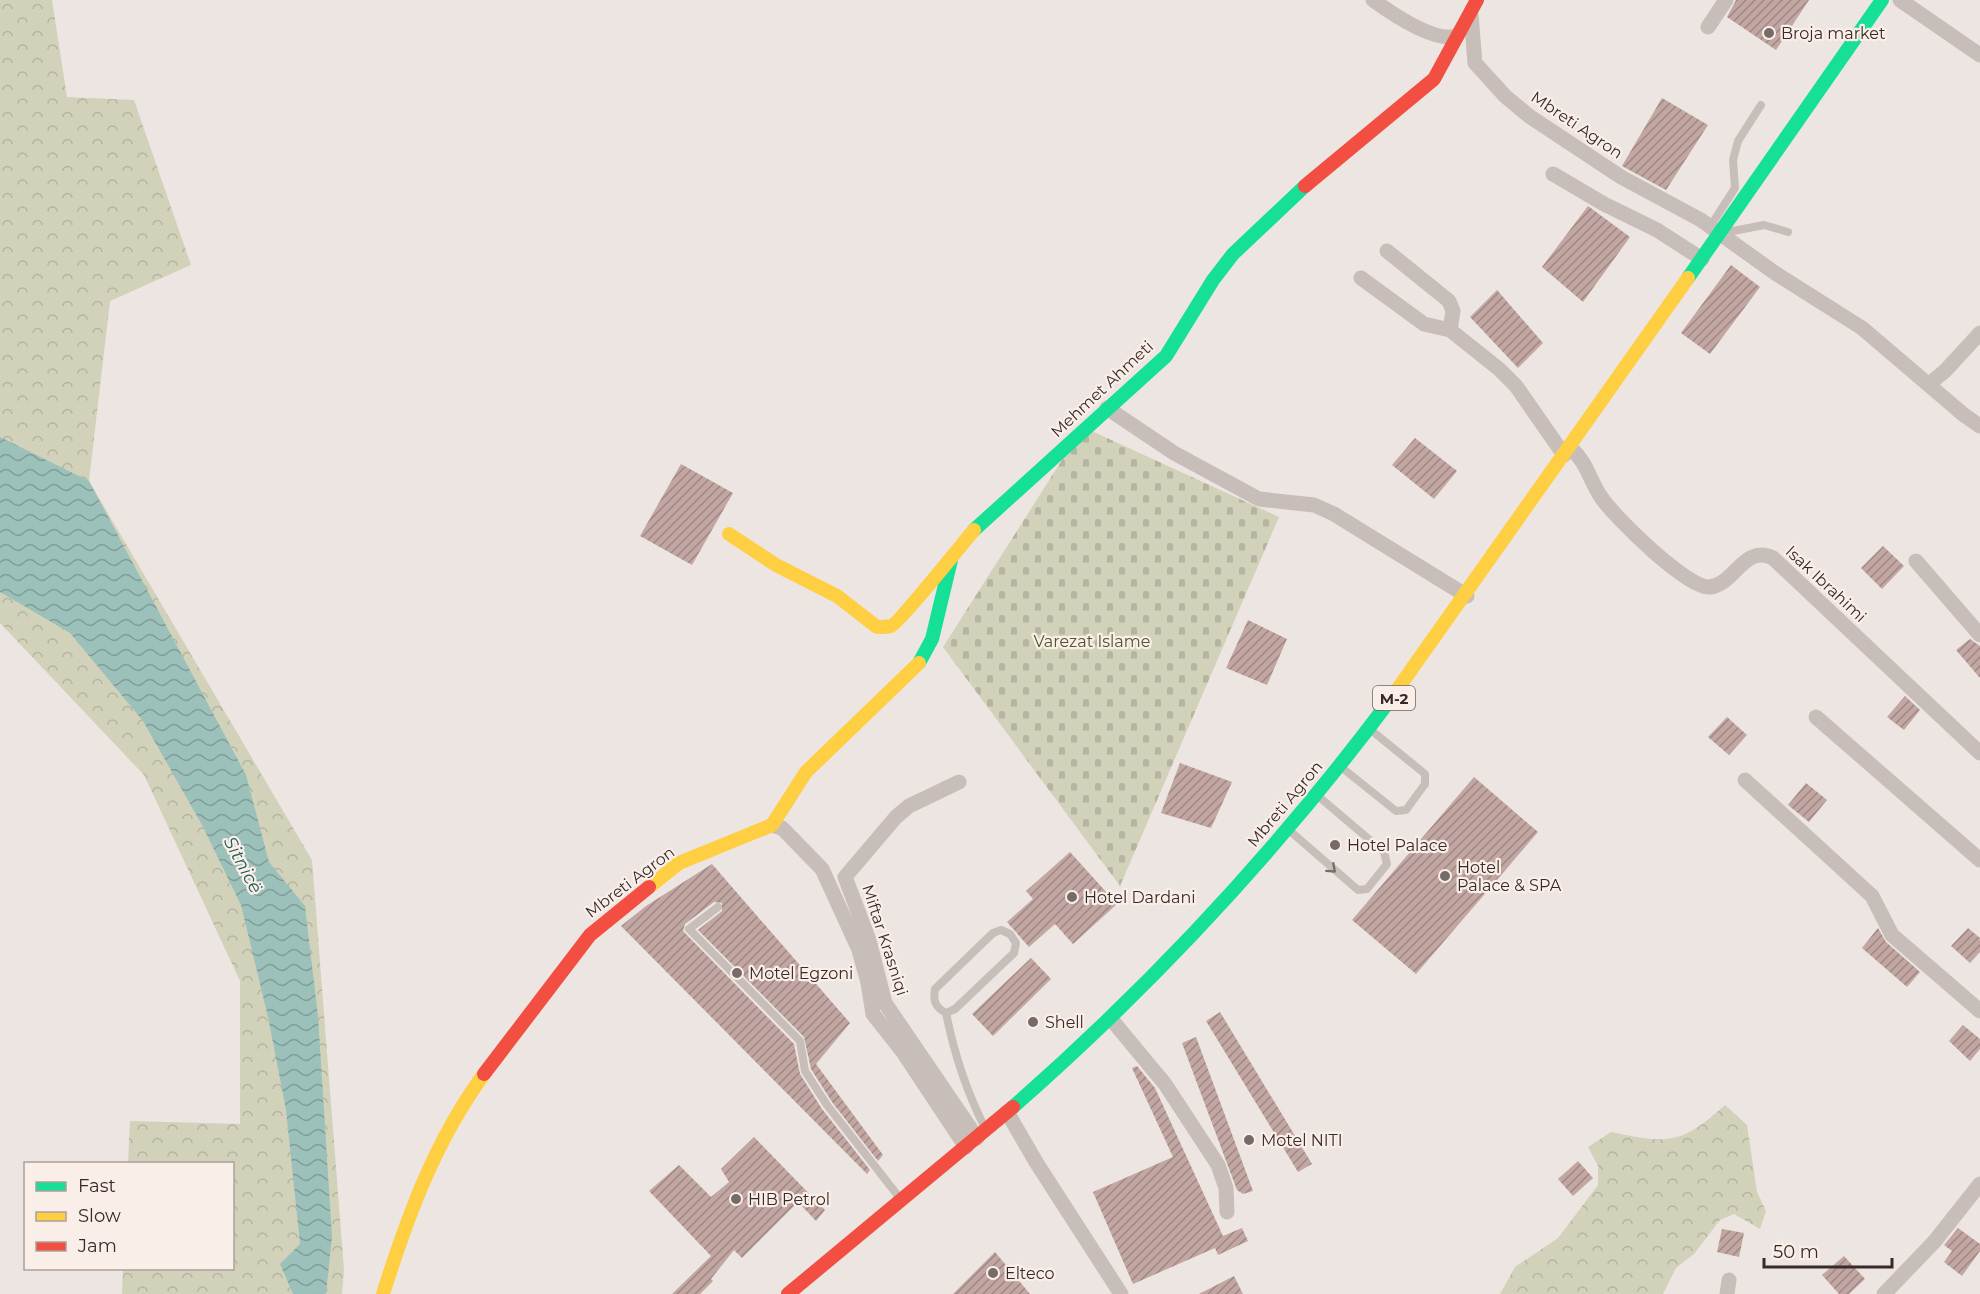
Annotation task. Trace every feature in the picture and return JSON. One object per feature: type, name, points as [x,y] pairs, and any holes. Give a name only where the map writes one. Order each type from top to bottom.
[{"type":"street","points":[[1373,0],[1416,26],[1443,37],[1457,36]]},
{"type":"street","name":"Mehmet Ahmeti","points":[[729,534],[776,565],[837,596],[861,615],[883,628],[892,626],[904,616],[978,526],[1166,356],[1193,309],[1233,254],[1292,197],[1434,79],[1446,61],[1477,0]]},
{"type":"street","points":[[1708,27],[1726,0]]},
{"type":"street","name":"Mbreti Agron","points":[[791,1293],[1007,1112],[1111,1019],[1198,931],[1289,830],[1370,729],[1467,596],[1702,259],[1716,230],[1882,0]]},
{"type":"street","points":[[1900,0],[1980,55]]},
{"type":"street","name":"Mbreti Agron","points":[[1471,15],[1475,63],[1505,96],[1530,117],[1621,177],[1716,230],[1775,273],[1862,328],[1980,426]]},
{"type":"street","points":[[1553,174],[1604,204],[1657,230],[1702,259]]},
{"type":"street","points":[[1387,251],[1449,301],[1453,311],[1449,330]]},
{"type":"street","points":[[1361,278],[1424,324],[1449,330],[1516,386],[1567,451]]},
{"type":"street","points":[[1929,384],[1945,371],[1980,333]]},
{"type":"street","points":[[1107,408],[1174,453],[1259,499],[1314,505],[1334,514],[1467,596]]},
{"type":"street","name":"Isak Ibrahimi","points":[[1567,451],[1582,459],[1602,498],[1617,517],[1699,586],[1708,588],[1724,581],[1752,556],[1760,554],[1773,558],[1980,753]]},
{"type":"street","points":[[952,557],[932,639],[916,668],[844,732],[806,772],[772,825],[782,828],[822,869],[859,950],[873,1014],[976,1138]]},
{"type":"street","points":[[1916,561],[1980,635]]},
{"type":"street","points":[[1816,717],[1980,860]]},
{"type":"street","points":[[1745,780],[1872,896],[1892,935],[1980,1011]]},
{"type":"street","name":"Miftar Krasniqi","points":[[959,782],[909,807],[896,817],[845,877],[869,940],[885,1003],[976,1138]]},
{"type":"street","name":"Mbreti Agron","points":[[383,1294],[408,1214],[457,1110],[590,935],[679,863],[772,825]]},
{"type":"street","points":[[1111,1019],[1165,1084],[1218,1165],[1226,1188],[1227,1212]]},
{"type":"street","points":[[1007,1112],[1036,1162],[1121,1294]]},
{"type":"street","points":[[1884,1294],[1934,1242],[1980,1184]]},
{"type":"lane","name":"Mbreti Agron","points":[[1716,230],[1735,188],[1733,160],[1737,141],[1761,105]]},
{"type":"lane","points":[[1716,230],[1764,225],[1788,232]]},
{"type":"lane","points":[[1340,767],[1396,811],[1406,810],[1425,784],[1425,774],[1370,729]]},
{"type":"lane","points":[[1289,830],[1358,890],[1367,889],[1388,864],[1384,852],[1317,795]]},
{"type":"lane","points":[[718,907],[689,929],[800,1041],[805,1071],[827,1105],[901,1201]]},
{"type":"lane","points":[[946,1013],[955,1009],[1014,953],[1016,944],[1010,934],[1001,930],[993,933],[935,989],[933,999],[938,1008],[946,1013],[967,1091],[976,1138]]},
{"type":"green space","points":[[0,0],[52,0],[67,97],[134,100],[191,265],[110,301],[89,481],[312,860],[344,1270],[342,1294],[122,1294],[123,1270],[234,1270],[234,1162],[128,1162],[130,1121],[240,1124],[240,981],[144,775],[0,623]]},
{"type":"green space","name":"Varezat Islame","points":[[1083,427],[1279,517],[1120,886],[943,647]]},
{"type":"green space","points":[[1725,1105],[1747,1125],[1757,1192],[1766,1211],[1760,1229],[1734,1214],[1720,1220],[1694,1254],[1676,1268],[1663,1294],[1500,1294],[1515,1267],[1558,1238],[1598,1185],[1598,1166],[1588,1147],[1611,1132],[1647,1138],[1673,1138],[1697,1128]]},
{"type":"water","name":"Sitnicë","points":[[0,437],[89,481],[246,775],[269,862],[305,906],[318,1016],[332,1237],[326,1294],[293,1294],[280,1264],[300,1244],[286,1110],[268,1017],[241,905],[202,825],[143,721],[70,633],[0,592]]},
{"type":"building","name":"Broja market","points":[[1736,0],[1809,0],[1776,50],[1727,17]]},
{"type":"building","points":[[1662,98],[1708,125],[1666,190],[1622,166]]},
{"type":"building","points":[[1588,206],[1630,237],[1583,302],[1542,267]]},
{"type":"building","points":[[1731,265],[1760,287],[1710,354],[1681,333]]},
{"type":"building","points":[[1497,290],[1543,343],[1518,368],[1470,317]]},
{"type":"building","points":[[1415,438],[1457,471],[1434,499],[1392,465]]},
{"type":"building","points":[[681,464],[733,493],[692,565],[640,536]]},
{"type":"building","points":[[1883,546],[1904,566],[1882,589],[1861,568]]},
{"type":"building","points":[[1248,620],[1287,639],[1267,685],[1226,668]]},
{"type":"building","points":[[1970,639],[1980,646],[1980,678],[1956,650]]},
{"type":"building","points":[[1905,696],[1920,710],[1904,730],[1887,717]]},
{"type":"building","points":[[1727,717],[1747,735],[1729,755],[1708,737]]},
{"type":"building","points":[[1180,763],[1232,782],[1211,828],[1161,813]]},
{"type":"building","name":"Hotel Palace & SPA","points":[[1474,777],[1538,832],[1416,974],[1352,920]]},
{"type":"building","points":[[1806,783],[1827,800],[1809,822],[1788,805]]},
{"type":"building","name":"Hotel Dardani","points":[[1070,852],[1117,904],[1073,944],[1055,924],[1029,947],[1007,922],[1033,899],[1026,891]]},
{"type":"building","name":"Motel Egzoni","points":[[712,864],[850,1023],[816,1064],[883,1155],[878,1161],[832,1102],[811,1069],[804,1037],[698,930],[722,911],[722,903],[714,902],[685,924],[683,931],[794,1044],[800,1074],[822,1109],[870,1170],[867,1174],[621,926],[646,906]]},
{"type":"building","points":[[1878,928],[1886,942],[1920,972],[1907,987],[1862,948]]},
{"type":"building","points":[[1968,928],[1980,938],[1980,952],[1970,963],[1951,946]]},
{"type":"building","points":[[1031,958],[1051,979],[993,1036],[972,1014]]},
{"type":"building","points":[[1220,1012],[1312,1164],[1298,1172],[1206,1021]]},
{"type":"building","points":[[1963,1025],[1980,1039],[1980,1049],[1970,1061],[1949,1041]]},
{"type":"building","points":[[1196,1037],[1253,1191],[1243,1194],[1237,1190],[1182,1043]]},
{"type":"building","points":[[1137,1066],[1155,1088],[1223,1236],[1242,1228],[1248,1241],[1218,1255],[1215,1248],[1133,1284],[1093,1192],[1173,1157],[1132,1068]]},
{"type":"building","name":"HIB Petrol","points":[[754,1137],[825,1210],[816,1221],[798,1202],[742,1258],[734,1250],[711,1279],[713,1281],[700,1294],[672,1294],[711,1256],[649,1191],[679,1165],[711,1197],[729,1182],[721,1169]]},
{"type":"building","points":[[1578,1161],[1593,1178],[1573,1196],[1558,1179]]},
{"type":"building","points":[[1958,1228],[1980,1244],[1980,1251],[1962,1276],[1944,1262],[1952,1251],[1944,1245]]},
{"type":"building","points":[[1722,1229],[1744,1233],[1739,1257],[1717,1252]]},
{"type":"building","name":"Elteco","points":[[995,1252],[1030,1294],[953,1294]]},
{"type":"building","points":[[1844,1256],[1865,1279],[1849,1294],[1839,1294],[1822,1275]]},
{"type":"building","points":[[1234,1276],[1243,1294],[1199,1294]]},
{"type":"traffic: fast","points":[[1688,278],[1882,0]]},
{"type":"traffic: fast","points":[[974,530],[1166,356],[1213,280],[1233,254],[1305,186]]},
{"type":"traffic: fast","points":[[919,663],[932,639],[951,560]]},
{"type":"traffic: fast","points":[[1013,1107],[1114,1013],[1211,915],[1301,812],[1387,704]]},
{"type":"traffic: slow","points":[[1387,704],[1688,278]]},
{"type":"traffic: slow","points":[[729,534],[776,565],[837,596],[880,627],[891,626],[896,622],[974,530]]},
{"type":"traffic: slow","points":[[649,887],[679,863],[772,825],[806,772],[919,663]]},
{"type":"traffic: slow","points":[[383,1294],[424,1180],[451,1126],[484,1074]]},
{"type":"traffic: jam","points":[[1305,186],[1434,79],[1477,0]]},
{"type":"traffic: jam","points":[[484,1074],[590,935],[649,887]]},
{"type":"traffic: jam","points":[[788,1294],[1013,1107]]},
{"type":"place","name":"Broja market","points":[[1769,33]]},
{"type":"place","name":"Hotel Palace","points":[[1335,845]]},
{"type":"place","name":"Hotel Palace & SPA","points":[[1445,876]]},
{"type":"place","name":"Hotel Dardani","points":[[1072,897]]},
{"type":"place","name":"Motel Egzoni","points":[[737,973]]},
{"type":"place","name":"Shell","points":[[1033,1022]]},
{"type":"place","name":"Motel NITI","points":[[1249,1140]]},
{"type":"place","name":"HIB Petrol","points":[[736,1199]]},
{"type":"place","name":"Elteco","points":[[993,1273]]}]
